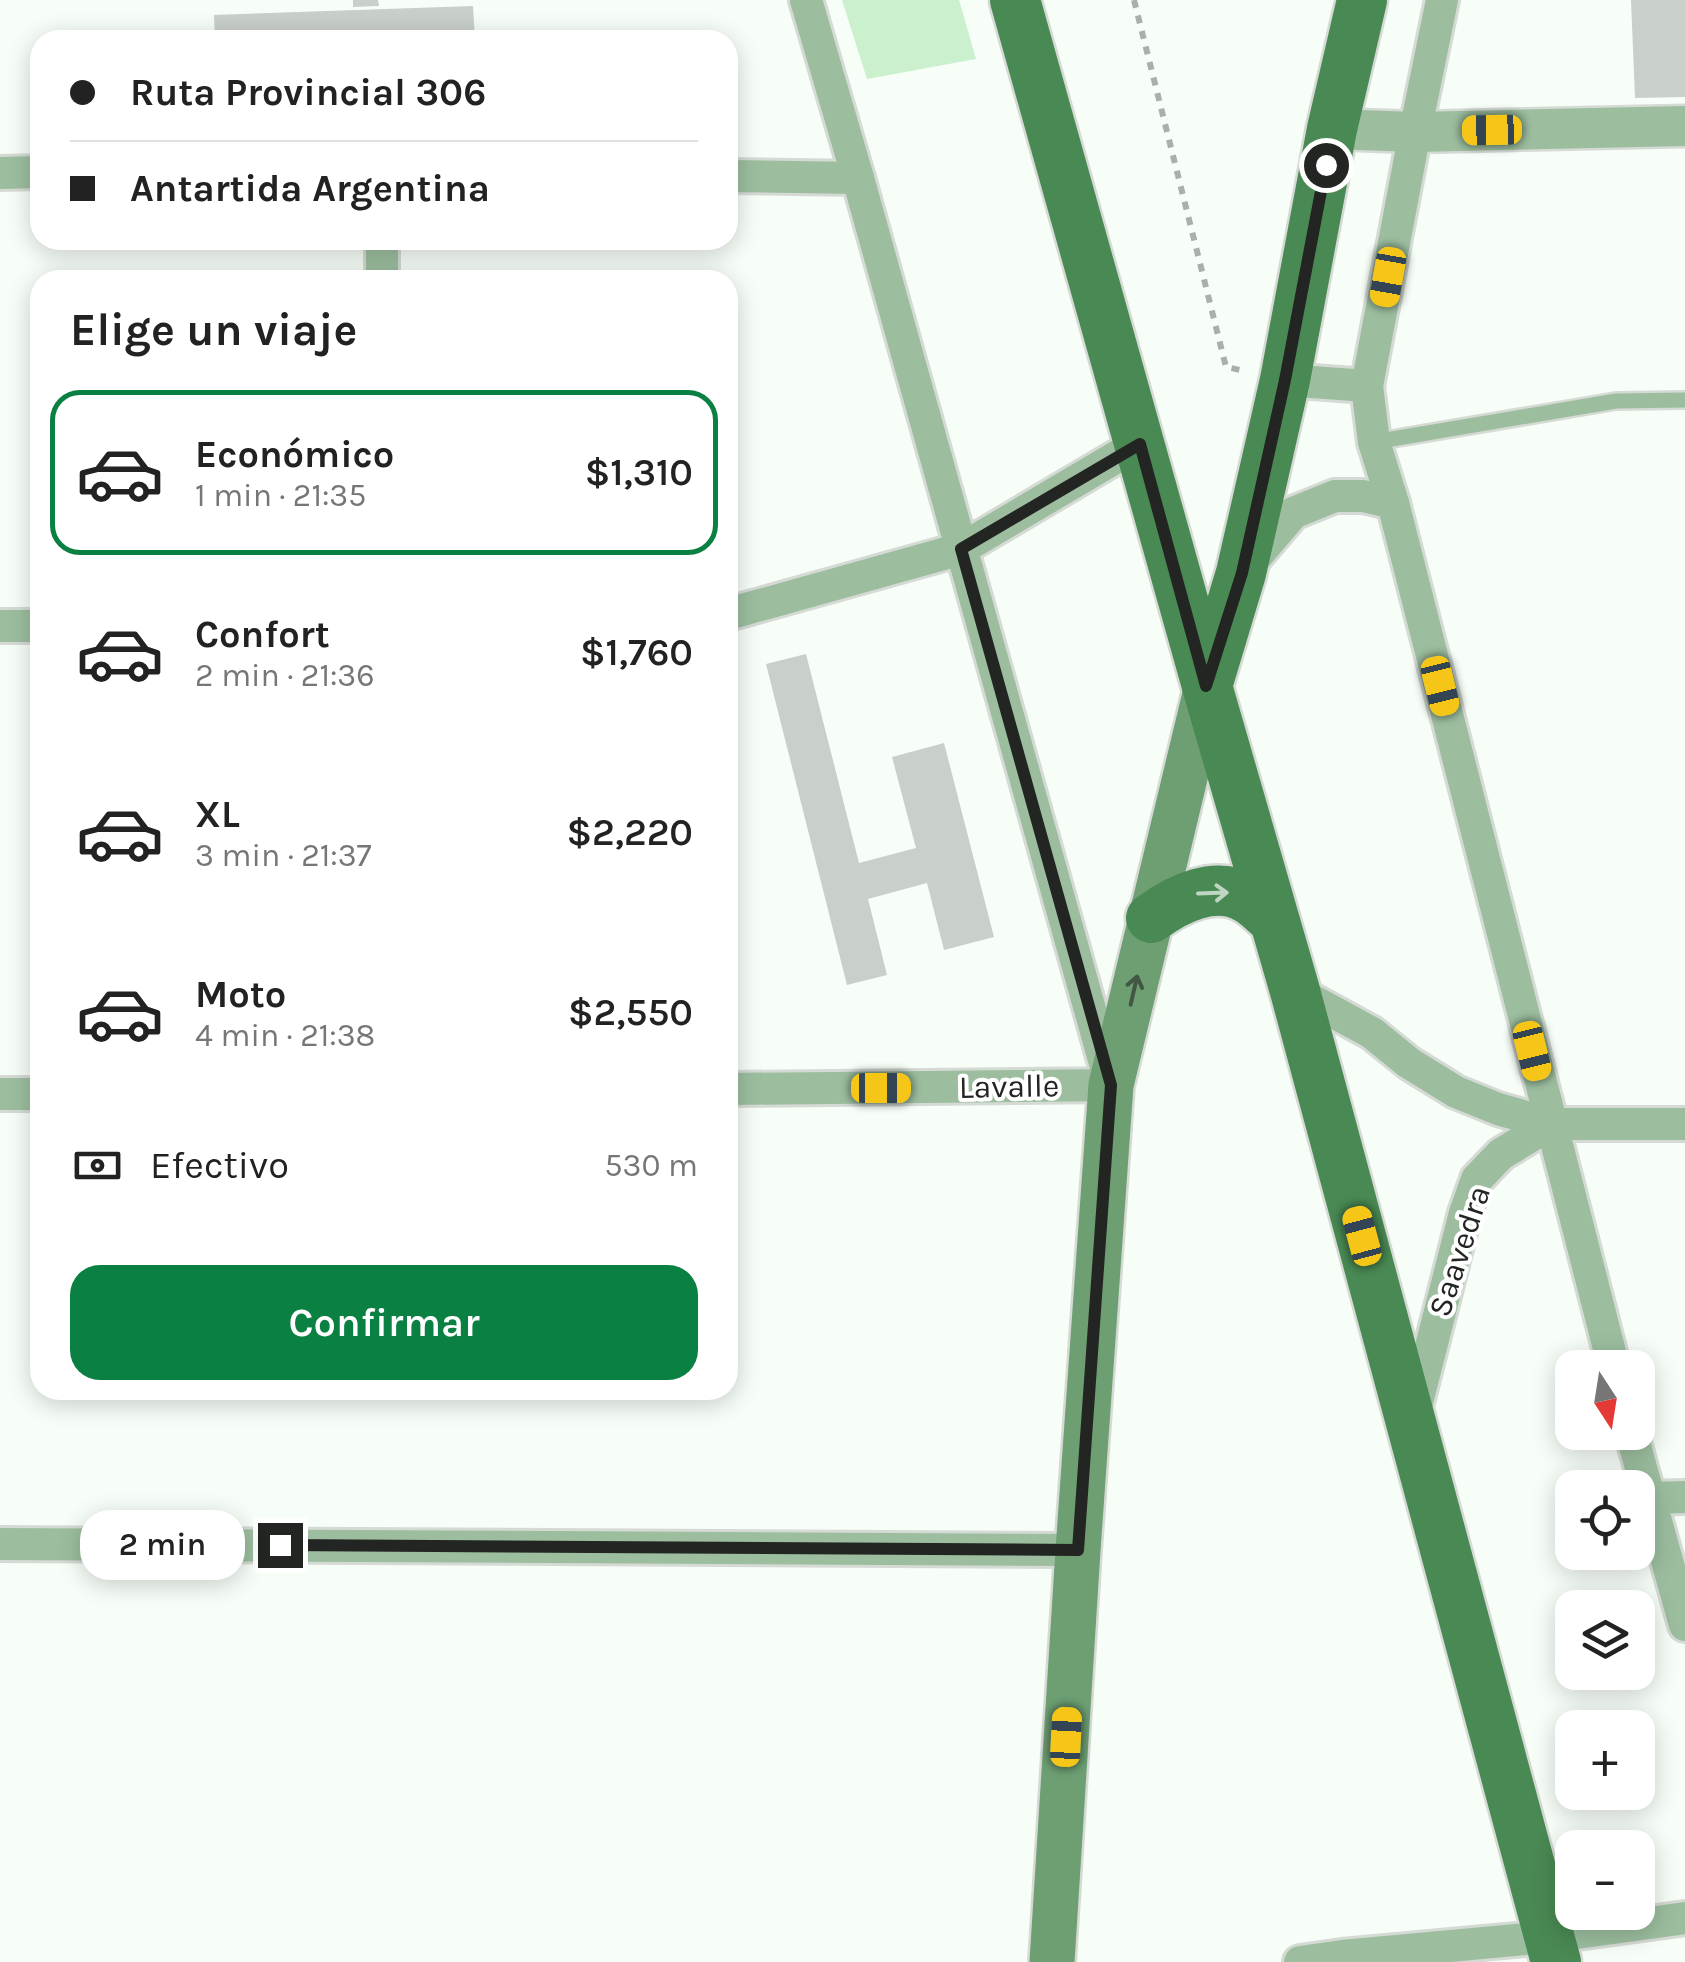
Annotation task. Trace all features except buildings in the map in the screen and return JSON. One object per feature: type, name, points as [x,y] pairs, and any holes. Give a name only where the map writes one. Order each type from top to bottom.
[{"type":"main road","points":[[1016,0],[1206,686],[1295,990],[1552,1949]]},
{"type":"main road","points":[[1052,1962],[1111,1085],[1206,686],[1242,573],[1362,0]]},
{"type":"main road","points":[[1151,918],[1172,902],[1202,892],[1223,891],[1245,896],[1273,919]]},
{"type":"street","points":[[806,0],[1111,1085]]},
{"type":"street","points":[[1442,0],[1368,386],[1374,442],[1393,503],[1609,1350]]},
{"type":"street","points":[[1332,130],[1685,126]]},
{"type":"street","points":[[0,172],[30,172]]},
{"type":"street","points":[[738,176],[858,178]]},
{"type":"street","points":[[1285,380],[1368,386]]},
{"type":"street","points":[[738,611],[961,549],[1140,444]]},
{"type":"street","points":[[1242,573],[1292,513],[1335,496],[1363,496],[1393,503]]},
{"type":"street","points":[[0,626],[30,626]]},
{"type":"street","points":[[1295,990],[1372,1033],[1456,1092],[1498,1109],[1550,1124],[1685,1124]]},
{"type":"street","name":"Lavalle","points":[[738,1089],[1111,1085]]},
{"type":"street","points":[[0,1094],[30,1094]]},
{"type":"street","name":"Saavedra","points":[[1412,1424],[1465,1212],[1478,1179],[1501,1154],[1550,1124]]},
{"type":"street","points":[[1655,1498],[1685,1497]]},
{"type":"street","points":[[1655,1522],[1685,1625]]},
{"type":"street","points":[[0,1544],[1078,1550]]},
{"type":"street","points":[[1300,1962],[1552,1949],[1685,1918]]},
{"type":"lane","points":[[1374,442],[1616,402],[1685,400]]},
{"type":"path","points":[[1134,0],[1226,367],[1285,380]]},
{"type":"green space","points":[[842,0],[959,0],[976,59],[867,79]]},
{"type":"route","points":[[280,1545],[1078,1550],[1111,1085],[961,549],[1140,444],[1206,686],[1242,573],[1285,380],[1326,165]]}]
